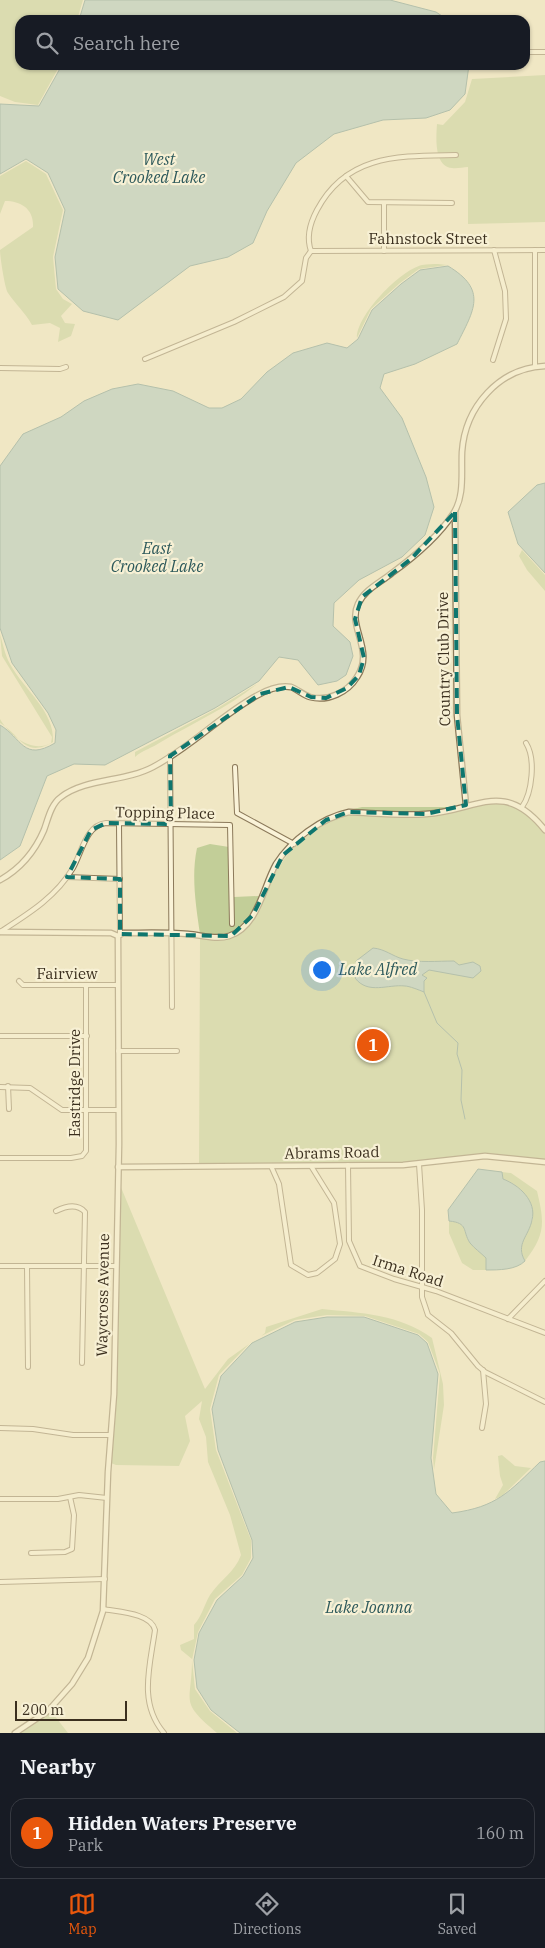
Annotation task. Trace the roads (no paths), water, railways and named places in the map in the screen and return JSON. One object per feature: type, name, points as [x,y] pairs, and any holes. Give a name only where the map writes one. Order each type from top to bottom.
[{"type":"street","points":[[530,52],[545,52]]},
{"type":"street","points":[[145,359],[246,316],[290,293],[302,281],[306,258],[311,251],[308,240],[315,214],[326,196],[346,176],[365,166],[392,157],[456,155]]},
{"type":"street","points":[[346,176],[366,202],[452,203]]},
{"type":"street","points":[[384,203],[384,251]]},
{"type":"street","points":[[493,360],[506,319],[505,291],[494,250]]},
{"type":"street","points":[[535,250],[535,367]]},
{"type":"street","name":"Fahnstock Street","points":[[311,251],[545,250]]},
{"type":"street","points":[[0,880],[13,872],[31,854],[43,832],[51,811],[61,797],[85,785],[140,773],[170,756],[266,691],[289,687],[310,697],[326,698],[347,688],[359,675],[364,658],[362,641],[355,619],[355,612],[362,597],[411,558],[455,512],[461,492],[465,435],[474,411],[490,390],[502,379],[521,370],[545,366]]},
{"type":"street","points":[[0,368],[60,369],[66,367]]},
{"type":"street","name":"Country Club Drive","points":[[455,512],[456,715],[466,805]]},
{"type":"street","points":[[522,807],[530,790],[531,754],[526,743]]},
{"type":"street","points":[[170,756],[172,1007]]},
{"type":"street","points":[[235,767],[237,813],[294,844]]},
{"type":"street","points":[[0,932],[111,933],[119,935],[172,933],[220,938],[231,936],[240,931],[256,909],[276,865],[294,844],[326,820],[349,812],[426,814],[466,805],[504,801],[522,807],[545,830]]},
{"type":"street","name":"Topping Place","points":[[0,932],[42,904],[67,877],[94,827],[101,824],[230,825],[232,924]]},
{"type":"street","name":"Waycross Avenue","points":[[15,1733],[48,1711],[72,1684],[90,1654],[103,1609],[116,1266],[119,1110],[119,824]]},
{"type":"street","points":[[67,877],[120,879]]},
{"type":"street","name":"Fairview","points":[[18,981],[23,985],[118,986]]},
{"type":"street","name":"Eastridge Drive","points":[[0,1158],[82,1156],[87,1149],[86,985]]},
{"type":"street","points":[[0,1036],[87,1036]]},
{"type":"street","points":[[118,1051],[178,1051]]},
{"type":"street","points":[[8,1086],[9,1110]]},
{"type":"street","points":[[0,1087],[30,1088],[62,1110],[119,1110]]},
{"type":"street","name":"Abrams Road","points":[[118,1167],[419,1164],[485,1156],[545,1162]]},
{"type":"street","points":[[419,1164],[423,1303],[428,1315],[451,1333],[482,1370],[545,1402]]},
{"type":"street","name":"Irma Road","points":[[348,1165],[349,1241],[360,1266],[394,1279],[423,1287],[545,1333]]},
{"type":"street","points":[[271,1166],[279,1184],[291,1265],[308,1275],[317,1273],[335,1259],[340,1244],[334,1203],[311,1166]]},
{"type":"street","points":[[56,1210],[75,1206],[85,1212],[82,1363]]},
{"type":"street","points":[[0,1266],[116,1266]]},
{"type":"street","points":[[27,1266],[28,1367]]},
{"type":"street","points":[[508,1319],[545,1282]]},
{"type":"street","points":[[482,1370],[486,1404],[482,1428]]},
{"type":"street","points":[[0,1428],[28,1428],[73,1436],[111,1435]]},
{"type":"street","points":[[0,1499],[70,1497],[79,1494],[107,1498]]},
{"type":"street","points":[[31,1553],[65,1552],[72,1548],[74,1515],[70,1497]]},
{"type":"street","points":[[0,1582],[105,1580]]},
{"type":"street","points":[[103,1609],[144,1618],[153,1625],[155,1630],[148,1670],[147,1691],[152,1716],[164,1733]]},
{"type":"water","points":[[85,0],[390,0],[436,12],[440,15],[80,15]]},
{"type":"water","name":"West Crooked Lake","points":[[59,70],[468,70],[465,94],[450,110],[426,118],[383,120],[334,134],[296,163],[267,211],[253,243],[228,257],[190,266],[118,320],[83,311],[58,289],[55,257],[65,210],[48,173],[26,159],[0,174],[0,104],[39,106]]},
{"type":"water","name":"East Crooked Lake","points":[[448,266],[461,275],[473,292],[472,311],[457,344],[415,364],[384,374],[380,388],[402,418],[426,477],[434,507],[425,535],[402,557],[359,580],[334,603],[333,626],[350,642],[353,656],[346,675],[337,681],[318,685],[298,660],[279,657],[259,681],[215,708],[105,765],[74,764],[47,776],[20,846],[0,860],[0,725],[24,746],[36,750],[55,743],[56,730],[48,713],[12,663],[0,628],[0,466],[23,434],[61,417],[84,401],[112,389],[138,384],[173,391],[209,408],[222,408],[241,399],[267,372],[293,353],[327,343],[347,348],[358,339],[372,310],[401,284],[420,270]]},
{"type":"water","points":[[545,483],[545,573],[518,544],[508,512],[537,485]]},
{"type":"water","name":"Lake Alfred","points":[[373,948],[409,960],[454,961],[459,965],[473,962],[480,966],[481,971],[473,978],[429,970],[422,975],[427,978],[424,981],[424,992],[405,986],[378,988],[366,986],[355,978],[358,972],[356,961]]},
{"type":"water","points":[[478,1169],[502,1172],[503,1179],[521,1190],[532,1206],[532,1220],[521,1250],[525,1261],[517,1266],[507,1269],[486,1270],[486,1258],[470,1243],[464,1228],[460,1224],[449,1221],[448,1210]]},
{"type":"water","name":"Lake Joanna","points":[[327,1317],[364,1317],[418,1335],[427,1343],[438,1374],[431,1458],[436,1494],[452,1513],[480,1507],[491,1502],[520,1482],[540,1462],[545,1461],[545,1733],[240,1733],[211,1710],[197,1688],[194,1660],[199,1633],[217,1600],[243,1576],[253,1558],[252,1540],[218,1450],[212,1409],[221,1376],[252,1343],[295,1322]]},
{"type":"waterway","points":[[424,992],[437,1023],[458,1043],[457,1054],[462,1070],[461,1100],[465,1119]]},
{"type":"place","name":"Hidden Waters Preserve","points":[[373,1045]]}]
